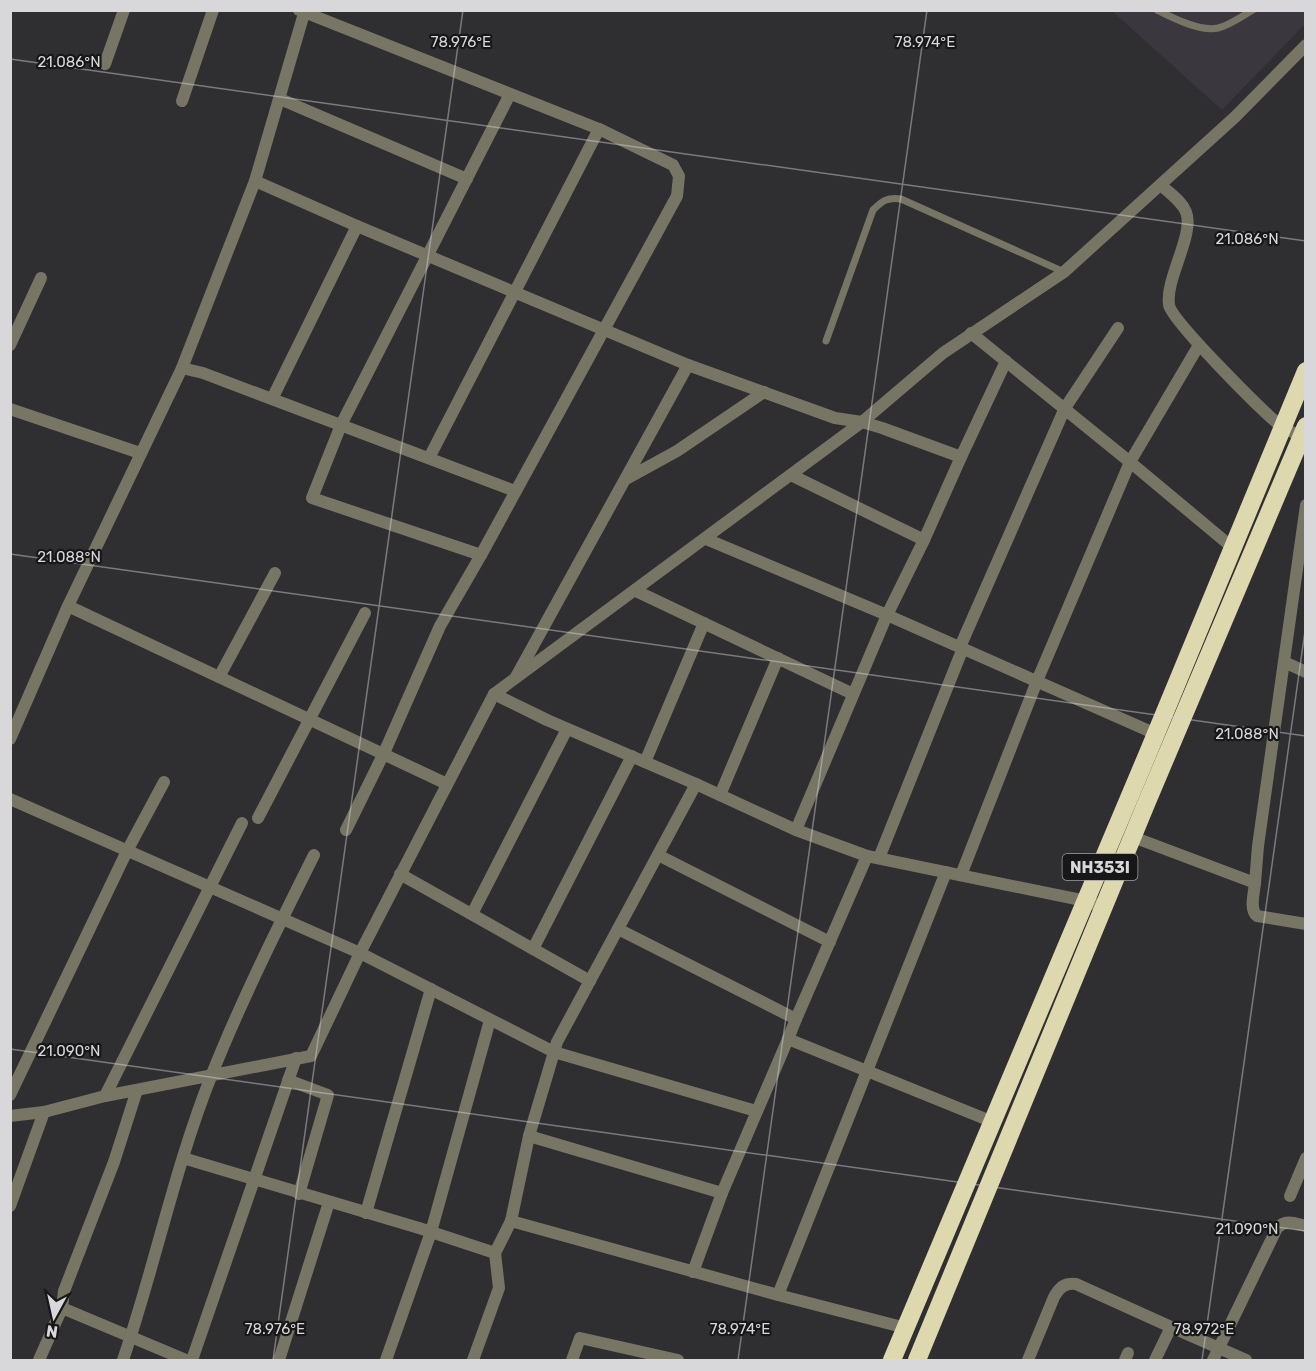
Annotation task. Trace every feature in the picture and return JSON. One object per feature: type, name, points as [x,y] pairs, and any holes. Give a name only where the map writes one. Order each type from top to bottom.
[{"type":"highway","name":"NH353I","points":[[892,1360],[1156,734],[1305,372]]},
{"type":"highway","name":"NH353I","points":[[917,1360],[1132,837],[1304,433]]},
{"type":"street","points":[[105,64],[124,10]]},
{"type":"street","points":[[182,101],[213,10]]},
{"type":"street","points":[[10,739],[68,606],[182,368],[255,181],[303,11],[599,129],[673,165],[680,176],[677,196],[440,626],[384,753],[346,830]]},
{"type":"street","points":[[10,1116],[44,1112],[105,1096],[311,1056],[360,953],[494,694],[862,422],[943,353],[1064,272],[1235,117],[1305,45]]},
{"type":"street","points":[[481,555],[312,498],[341,425],[510,94]]},
{"type":"street","points":[[279,99],[467,179]]},
{"type":"street","points":[[429,458],[599,129]]},
{"type":"street","points":[[255,181],[688,365],[835,418],[862,422],[961,457]]},
{"type":"street","points":[[1161,185],[1186,211],[1188,223],[1170,291],[1169,306],[1173,314],[1199,345],[1282,428],[1304,433]]},
{"type":"street","points":[[272,399],[357,226]]},
{"type":"street","points":[[10,345],[41,278]]},
{"type":"street","points":[[693,1272],[756,1111],[830,942],[873,857],[1065,408],[1118,328]]},
{"type":"street","points":[[971,333],[1233,548]]},
{"type":"street","points":[[961,875],[1037,681],[1131,462],[1199,345]]},
{"type":"street","points":[[796,830],[887,615],[1006,361]]},
{"type":"street","points":[[514,681],[688,365]]},
{"type":"street","points":[[182,368],[203,373],[515,491]]},
{"type":"street","points":[[625,480],[677,451],[765,392]]},
{"type":"street","points":[[10,409],[140,453]]},
{"type":"street","points":[[791,475],[924,540]]},
{"type":"street","points":[[1305,505],[1252,908],[1254,914],[1260,918],[1305,924]]},
{"type":"street","points":[[706,539],[887,615],[1156,734]]},
{"type":"street","points":[[219,677],[275,573]]},
{"type":"street","points":[[636,591],[853,694]]},
{"type":"street","points":[[68,606],[447,784]]},
{"type":"street","points":[[258,818],[364,613]]},
{"type":"street","points":[[645,762],[704,623]]},
{"type":"street","points":[[720,795],[778,658]]},
{"type":"street","points":[[1284,662],[1305,672]]},
{"type":"street","points":[[494,694],[567,729],[796,830],[873,857],[1086,901],[1103,907]]},
{"type":"street","points":[[472,914],[567,729]]},
{"type":"street","points":[[533,949],[632,756]]},
{"type":"street","points":[[10,1095],[127,851],[164,782]]},
{"type":"street","points":[[473,1360],[499,1288],[495,1253],[511,1221],[529,1136],[557,1042],[696,784]]},
{"type":"street","points":[[10,799],[360,953],[554,1052],[756,1111]]},
{"type":"street","points":[[105,1096],[242,823]]},
{"type":"street","points":[[1132,837],[1255,883]]},
{"type":"street","points":[[123,1360],[183,1158],[212,1074],[282,919],[314,855]]},
{"type":"street","points":[[658,855],[830,942]]},
{"type":"street","points":[[778,1295],[946,872]]},
{"type":"street","points":[[400,874],[590,981]]},
{"type":"street","points":[[618,929],[796,1019]]},
{"type":"street","points":[[366,1213],[431,990]]},
{"type":"street","points":[[386,1360],[431,1232],[490,1020]]},
{"type":"street","points":[[788,1039],[993,1122]]},
{"type":"street","points":[[192,1360],[296,1058]]},
{"type":"street","points":[[288,1080],[328,1095],[299,1194]]},
{"type":"street","points":[[39,1360],[62,1308],[64,1291],[114,1162],[137,1090]]},
{"type":"street","points":[[10,1206],[44,1112]]},
{"type":"street","points":[[529,1136],[722,1193]]},
{"type":"street","points":[[183,1158],[495,1253]]},
{"type":"street","points":[[1290,1196],[1305,1158]]},
{"type":"street","points":[[279,1360],[329,1202]]},
{"type":"street","points":[[511,1221],[906,1328]]},
{"type":"street","points":[[1213,1360],[1277,1228],[1282,1223],[1290,1222],[1305,1226]]},
{"type":"street","points":[[1028,1360],[1054,1297],[1066,1284],[1076,1284],[1246,1360]]},
{"type":"street","points":[[62,1308],[186,1360]]},
{"type":"street","points":[[1155,1360],[1171,1327]]},
{"type":"street","points":[[572,1360],[580,1338],[669,1360]]},
{"type":"lane","points":[[1157,10],[1185,23],[1218,28],[1253,10]]},
{"type":"lane","points":[[826,341],[873,210],[882,200],[891,197],[901,199],[1064,272]]},
{"type":"shaded area","points":[[1112,11],[1305,11],[1305,24],[1222,110]]}]
